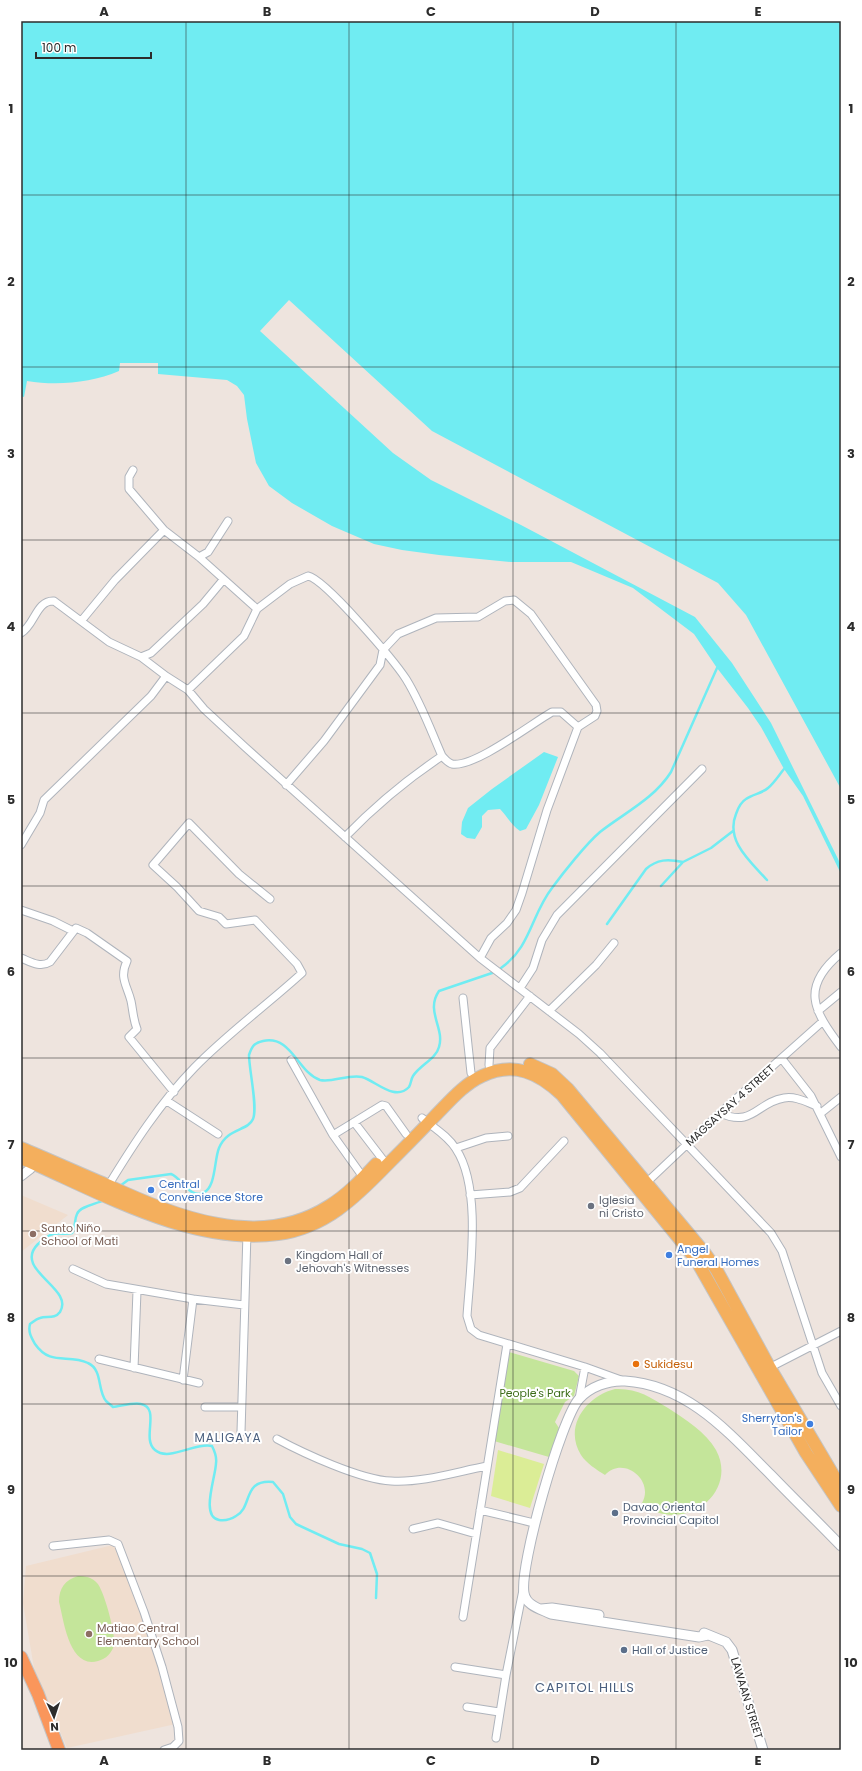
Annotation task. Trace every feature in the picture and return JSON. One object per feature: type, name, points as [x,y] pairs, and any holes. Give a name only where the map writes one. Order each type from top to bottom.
[{"type":"highway","points":[[21,1657],[38,1694],[59,1750]]},
{"type":"main road","points":[[21,1148],[37,1160],[176,1224],[208,1232],[286,1232],[346,1204],[384,1162],[425,1121],[462,1079],[489,1065],[515,1062],[528,1064],[552,1074],[568,1089],[642,1186],[699,1264],[841,1488]]},
{"type":"main road","points":[[322,1215],[363,1177],[384,1162],[406,1134],[482,1076],[505,1070],[526,1071],[547,1081],[562,1095],[642,1186]]},
{"type":"main road","points":[[21,1158],[37,1160],[188,1218],[247,1231]]},
{"type":"main road","points":[[765,1370],[820,1475],[841,1506]]},
{"type":"street","points":[[133,470],[129,477],[129,489],[164,530],[199,556],[223,580],[257,609]]},
{"type":"street","points":[[199,556],[208,552],[228,521]]},
{"type":"street","points":[[82,620],[116,580],[164,530]]},
{"type":"street","points":[[188,690],[244,636],[257,609],[290,584],[303,577],[313,577],[359,621],[405,678],[415,695],[442,756],[450,764],[460,764],[479,758],[552,712],[561,712],[578,727]]},
{"type":"street","points":[[141,657],[151,653],[203,604],[223,580]]},
{"type":"street","points":[[21,633],[28,629],[43,603],[48,600],[58,602],[109,642],[141,657],[188,690],[204,709],[286,785],[480,958],[579,1034],[600,1053],[777,1242],[788,1268],[822,1373],[838,1397],[841,1406]]},
{"type":"street","points":[[286,785],[324,741],[380,665],[382,650],[398,634],[436,618],[478,618],[504,601],[514,600],[531,614],[596,705],[597,711],[596,716],[578,727],[547,810],[516,910],[507,923],[491,938],[480,958]]},
{"type":"street","points":[[21,845],[40,813],[44,800],[151,696],[166,676]]},
{"type":"street","points":[[345,837],[392,792],[410,777],[442,756]]},
{"type":"street","points":[[520,988],[533,968],[542,940],[557,915],[702,769]]},
{"type":"street","points":[[108,1186],[131,1148],[193,1068],[302,973],[297,964],[255,920],[226,924],[219,917],[199,911],[177,887],[153,865],[190,823],[239,874],[270,899]]},
{"type":"street","points":[[21,910],[53,921],[73,931]]},
{"type":"street","points":[[21,958],[36,964],[46,964],[50,962],[76,928],[87,932],[127,961],[123,970],[124,980],[131,1001],[132,1014],[137,1028],[129,1037],[174,1092]]},
{"type":"street","points":[[549,1011],[596,965],[614,943]]},
{"type":"street","points":[[841,953],[825,968],[815,984],[818,1011],[822,1022],[841,1047]]},
{"type":"street","points":[[818,1011],[841,992]]},
{"type":"street","points":[[489,1065],[490,1048],[530,996]]},
{"type":"street","points":[[463,998],[471,1073]]},
{"type":"street","name":"MAGSAYSAY 4 STREET","points":[[642,1186],[720,1113],[822,1022]]},
{"type":"street","points":[[782,1059],[804,1084],[817,1106],[841,1157]]},
{"type":"street","points":[[291,1060],[333,1135],[363,1177]]},
{"type":"street","points":[[821,1114],[841,1097]]},
{"type":"street","points":[[720,1113],[731,1117],[747,1117],[784,1098],[800,1099],[817,1106]]},
{"type":"street","points":[[167,1101],[218,1134]]},
{"type":"street","points":[[333,1135],[384,1105],[406,1134]]},
{"type":"street","points":[[425,1121],[446,1137],[456,1148],[466,1172],[470,1195],[472,1232],[467,1316],[472,1329],[479,1335],[506,1344],[585,1367],[624,1381],[663,1389],[682,1397],[699,1407],[736,1440],[841,1546]]},
{"type":"street","points":[[354,1122],[384,1162]]},
{"type":"street","points":[[456,1148],[486,1138],[508,1136]]},
{"type":"street","points":[[470,1195],[510,1192],[520,1188],[564,1141]]},
{"type":"street","points":[[21,1176],[37,1160]]},
{"type":"street","points":[[241,1432],[247,1231]]},
{"type":"street","points":[[72,1270],[95,1280],[137,1291],[244,1305]]},
{"type":"street","points":[[134,1368],[137,1291]]},
{"type":"street","points":[[183,1380],[193,1299]]},
{"type":"street","points":[[765,1370],[841,1331]]},
{"type":"street","points":[[463,1617],[506,1344]]},
{"type":"street","points":[[99,1359],[199,1383]]},
{"type":"street","points":[[496,1738],[499,1712],[524,1586],[534,1523],[566,1422],[579,1399],[585,1367]]},
{"type":"street","points":[[579,1399],[599,1385],[624,1381]]},
{"type":"street","points":[[205,1407],[242,1407]]},
{"type":"street","points":[[277,1439],[328,1462],[374,1479],[410,1481],[487,1466]]},
{"type":"street","points":[[480,1510],[534,1523]]},
{"type":"street","points":[[413,1529],[438,1523],[476,1534]]},
{"type":"street","points":[[53,1546],[109,1540],[118,1544],[156,1649],[178,1727],[179,1741],[173,1747],[164,1750]]},
{"type":"street","points":[[524,1586],[524,1593],[530,1603],[551,1614],[699,1637],[708,1635]]},
{"type":"street","name":"LAWAAN STREET","points":[[541,1609],[552,1608],[700,1630],[726,1642],[732,1650],[763,1750]]},
{"type":"street","points":[[455,1667],[506,1675]]},
{"type":"street","points":[[467,1707],[499,1712]]},
{"type":"shaded area","name":"Santo Niño School of Mati","points":[[21,1195],[68,1215],[21,1252]]},
{"type":"shaded area","name":"Matiao Central Elementary School","points":[[117,1544],[134,1585],[176,1724],[67,1748],[34,1668],[23,1603],[26,1566]]},
{"type":"green space","name":"People's Park","points":[[509,1352],[574,1371],[579,1376],[574,1396],[565,1402],[555,1422],[559,1428],[549,1457],[494,1441]]},
{"type":"green space","points":[[615,1389],[630,1390],[655,1400],[695,1426],[712,1443],[721,1463],[721,1476],[718,1487],[711,1498],[702,1506],[690,1512],[678,1515],[658,1513],[642,1503],[645,1494],[644,1486],[641,1479],[635,1473],[628,1469],[620,1468],[612,1470],[605,1475],[583,1458],[576,1444],[576,1423],[587,1405],[595,1398]]},
{"type":"green space","points":[[498,1450],[544,1464],[530,1508],[491,1496]]},
{"type":"green space","points":[[78,1576],[93,1579],[100,1587],[111,1623],[114,1640],[113,1648],[106,1657],[98,1661],[88,1662],[80,1658],[74,1651],[63,1620],[59,1602],[60,1593],[66,1582]]},
{"type":"water","points":[[21,21],[841,21],[841,789],[746,615],[718,583],[432,431],[289,300],[260,331],[393,453],[431,480],[521,525],[695,617],[732,663],[771,723],[841,865],[841,874],[803,796],[784,769],[761,727],[748,708],[717,668],[694,634],[633,588],[571,562],[511,562],[402,550],[374,544],[332,526],[292,503],[269,486],[256,463],[247,419],[244,395],[237,386],[227,380],[158,374],[158,363],[120,363],[119,371],[85,381],[50,383],[27,381],[24,397],[21,396]]},
{"type":"water","points":[[544,752],[558,757],[539,805],[526,829],[520,831],[517,829],[500,809],[488,810],[482,816],[482,827],[475,839],[467,838],[461,834],[462,822],[468,808]]},
{"type":"waterway","points":[[501,968],[511,960],[525,941],[539,909],[552,888],[594,837],[647,798],[664,782],[671,772],[717,668]]},
{"type":"waterway","points":[[767,880],[741,850],[734,833],[734,824],[740,805],[749,797],[766,790],[784,769]]},
{"type":"waterway","points":[[661,886],[683,862],[711,848],[733,831]]},
{"type":"waterway","points":[[607,924],[646,869],[654,863],[663,861],[672,860],[683,862]]},
{"type":"waterway","points":[[120,1186],[128,1180],[171,1174],[194,1193],[203,1193],[207,1190],[212,1180],[219,1148],[227,1137],[247,1126],[253,1119],[254,1097],[249,1055],[254,1045],[260,1042],[273,1041],[281,1043],[294,1055],[305,1070],[320,1080],[325,1081],[357,1076],[392,1091],[404,1091],[409,1087],[412,1077],[435,1055],[439,1047],[440,1033],[434,1012],[435,998],[439,991],[492,973]]},
{"type":"waterway","points":[[104,1200],[85,1207],[79,1211],[76,1216],[72,1233],[50,1235],[38,1244],[32,1253],[33,1262],[37,1271],[53,1287],[59,1295],[62,1303],[60,1312],[56,1316],[39,1318],[30,1324],[29,1327],[31,1337],[35,1344],[47,1355],[81,1360],[93,1366],[98,1375],[103,1396],[113,1407],[135,1403],[147,1407],[150,1411],[151,1417],[151,1445],[155,1450],[167,1454],[198,1447],[212,1446],[216,1459],[210,1495],[211,1512],[213,1517],[219,1520],[228,1520],[234,1517],[241,1512],[245,1506],[252,1489],[263,1482],[273,1482],[283,1494],[290,1517],[296,1524],[339,1544],[362,1549],[370,1553],[377,1574],[376,1598]]},
{"type":"place","name":"Central Convenience Store","points":[[151,1190]]},
{"type":"place","name":"Iglesia ni Cristo","points":[[591,1206]]},
{"type":"place","name":"Santo Niño School of Mati","points":[[33,1234]]},
{"type":"place","name":"Angel Funeral Homes","points":[[669,1255]]},
{"type":"place","name":"Kingdom Hall of Jehovah's Witnesses","points":[[288,1261]]},
{"type":"place","name":"Sukidesu","points":[[636,1364]]},
{"type":"place","name":"Sherryton's Tailor","points":[[810,1424]]},
{"type":"place","name":"Davao Oriental Provincial Capitol","points":[[615,1513]]},
{"type":"place","name":"Matiao Central Elementary School","points":[[89,1634]]},
{"type":"place","name":"Hall of Justice","points":[[624,1650]]},
{"type":"district","name":"MALIGAYA","points":[[228,1437]]},
{"type":"district","name":"CAPITOL HILLS","points":[[585,1687]]}]
